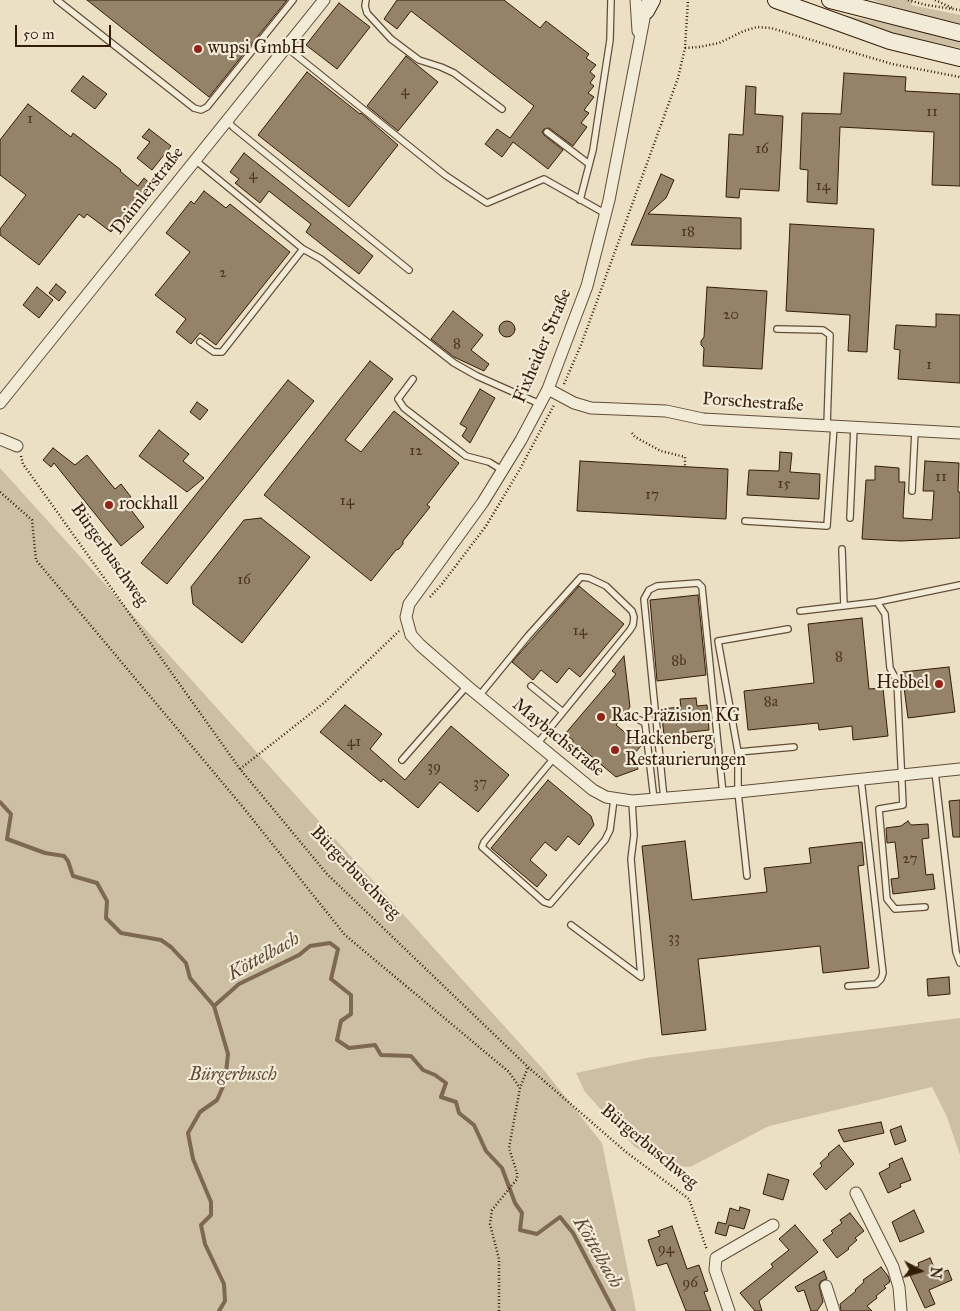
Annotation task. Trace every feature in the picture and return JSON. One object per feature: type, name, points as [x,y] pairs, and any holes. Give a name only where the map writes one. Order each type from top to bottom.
[{"type":"main road","points":[[776,0],[890,41],[960,58]]},
{"type":"main road","points":[[830,0],[960,33]]},
{"type":"street","name":"Daimlerstraße","points":[[0,403],[324,0]]},
{"type":"street","name":"Fixheider Straße","points":[[407,623],[406,610],[408,604],[483,502],[548,389],[587,286],[606,214],[639,50],[645,3]]},
{"type":"street","name":"Porschestraße","points":[[548,389],[574,403],[591,408],[666,411],[703,419],[960,433]]},
{"type":"street","points":[[0,439],[17,446]]},
{"type":"street","name":"Maybachstraße","points":[[407,623],[411,634],[420,645],[593,790],[606,797],[632,801],[723,794],[960,769]]},
{"type":"street","points":[[856,1193],[893,1266],[899,1287],[900,1311]]},
{"type":"street","points":[[729,1311],[714,1270],[714,1262],[718,1255],[773,1225]]},
{"type":"street","points":[[826,1286],[834,1311]]},
{"type":"lane","points":[[57,0],[194,108],[201,110],[207,107],[293,0]]},
{"type":"lane","points":[[366,0],[367,13],[391,39],[420,60],[454,73],[502,109]]},
{"type":"lane","points":[[580,200],[589,164],[610,40],[611,0]]},
{"type":"lane","points":[[286,46],[445,175],[487,203],[544,179],[606,214]]},
{"type":"lane","points":[[227,120],[233,127],[409,270]]},
{"type":"lane","points":[[547,132],[589,164]]},
{"type":"lane","points":[[195,160],[303,249],[321,259],[454,363],[477,376],[540,404]]},
{"type":"lane","points":[[200,342],[214,352],[222,352],[303,249]]},
{"type":"lane","points":[[745,521],[827,526],[830,336],[823,330],[777,329]]},
{"type":"lane","points":[[413,379],[398,399],[404,408],[466,456],[489,462],[502,470]]},
{"type":"lane","points":[[850,518],[854,427]]},
{"type":"lane","points":[[912,491],[915,430]]},
{"type":"lane","points":[[842,548],[844,606]]},
{"type":"lane","points":[[479,696],[573,584],[581,577],[589,578],[606,586],[632,611],[634,617],[633,625],[537,744]]},
{"type":"lane","points":[[659,799],[644,598],[649,590],[657,586],[682,584],[698,583],[702,587],[723,794]]},
{"type":"lane","points":[[800,611],[877,602],[960,585]]},
{"type":"lane","points":[[877,602],[884,614],[890,668],[897,681],[903,805],[879,809],[887,899],[895,909],[925,907]]},
{"type":"lane","points":[[747,876],[738,792],[738,752],[718,640],[788,629]]},
{"type":"lane","points":[[402,760],[467,686]]},
{"type":"lane","points":[[531,686],[563,712]]},
{"type":"lane","points":[[634,717],[645,723],[659,799]]},
{"type":"lane","points":[[738,752],[794,747]]},
{"type":"lane","points":[[554,758],[484,842],[482,847],[544,902],[550,904],[606,840],[610,830],[614,799]]},
{"type":"lane","points":[[935,772],[956,952],[960,963]]},
{"type":"lane","points":[[848,986],[876,984],[881,979],[883,973],[861,780]]},
{"type":"lane","points":[[571,925],[641,977],[631,858],[634,834],[632,801]]},
{"type":"path","points":[[559,396],[605,281],[678,78],[685,48],[688,0]]},
{"type":"path","points":[[908,0],[926,5],[960,10]]},
{"type":"path","points":[[935,0],[955,9]]},
{"type":"path","points":[[685,48],[719,43],[757,27],[771,28],[892,64],[960,78]]},
{"type":"path","points":[[632,432],[635,438],[685,458],[685,467]]},
{"type":"path","name":"Bürgerbuschweg","points":[[17,446],[23,464],[240,769],[326,874],[528,1067],[626,1152],[689,1199],[708,1255],[714,1262]]},
{"type":"path","points":[[0,492],[32,520],[36,560],[242,806],[346,935],[509,1072],[520,1088]]},
{"type":"path","points":[[240,769],[324,703],[407,623]]},
{"type":"path","points":[[499,1311],[499,1259],[490,1224],[492,1210],[517,1180],[517,1173],[509,1148],[520,1088],[528,1067]]},
{"type":"green space","points":[[796,0],[801,0],[839,14],[960,41],[960,48],[904,36],[857,22]]},
{"type":"green space","points":[[873,0],[913,0],[911,5],[960,15],[960,24],[893,7]]},
{"type":"green space","name":"Bürgerbusch","points":[[0,468],[543,1069],[602,1143],[636,1311],[0,1311]]},
{"type":"green space","points":[[960,1018],[960,1155],[947,1117],[932,1087],[769,1126],[690,1167],[673,1166],[635,1147],[585,1092],[576,1073],[646,1058]]},
{"type":"building","name":"wupsi GmbH","points":[[87,0],[287,0],[209,97]]},
{"type":"building","points":[[397,0],[504,0],[540,28],[546,21],[589,54],[586,58],[596,65],[590,72],[595,76],[590,83],[594,86],[588,93],[594,97],[584,110],[589,113],[581,123],[587,127],[573,146],[549,128],[544,129],[542,132],[544,135],[563,150],[548,169],[513,142],[502,157],[485,144],[497,129],[510,138],[534,106],[411,11],[397,29],[384,19]]},
{"type":"building","points":[[339,3],[370,27],[337,69],[306,45]]},
{"type":"building","points":[[406,56],[438,82],[398,131],[367,106]]},
{"type":"building","points":[[307,72],[361,113],[398,145],[349,207],[258,135]]},
{"type":"building","points":[[844,73],[906,77],[905,91],[960,94],[960,186],[932,185],[934,132],[840,127],[837,204],[807,202],[808,170],[800,169],[802,113],[841,114]]},
{"type":"building","points":[[83,76],[107,94],[95,109],[71,91]]},
{"type":"building","points":[[746,86],[756,87],[755,114],[783,116],[779,191],[740,189],[739,198],[726,197],[729,134],[743,135]]},
{"type":"building","points":[[28,104],[71,137],[73,133],[121,170],[138,186],[144,178],[154,187],[148,195],[143,190],[111,232],[87,214],[84,218],[79,214],[39,265],[0,235],[0,229],[26,195],[0,175],[0,140]]},
{"type":"building","points":[[149,129],[171,146],[152,170],[137,158],[150,142],[142,137]]},
{"type":"building","points":[[244,153],[373,256],[359,274],[306,232],[311,224],[269,191],[260,203],[235,183],[239,179],[230,172]]},
{"type":"building","points":[[661,174],[674,180],[666,198],[648,214],[741,218],[741,249],[631,245]]},
{"type":"building","points":[[204,191],[226,208],[230,204],[290,252],[216,345],[200,333],[191,344],[176,332],[186,319],[155,295],[190,252],[166,233],[191,201],[194,204]]},
{"type":"building","points":[[790,224],[874,229],[867,352],[848,351],[850,315],[786,311]]},
{"type":"building","points":[[56,284],[66,292],[59,301],[49,293]]},
{"type":"building","points":[[37,287],[53,300],[39,318],[23,305]]},
{"type":"building","points":[[707,287],[767,291],[762,369],[703,366],[704,348],[701,345],[701,341],[704,337]]},
{"type":"building","points":[[453,311],[483,335],[471,350],[489,364],[484,371],[454,357],[431,339]]},
{"type":"building","points":[[936,314],[960,315],[960,383],[898,379],[900,350],[894,349],[896,325],[936,327]]},
{"type":"building","points":[[507,321],[513,323],[515,329],[513,335],[507,337],[501,335],[499,329],[501,323]]},
{"type":"building","points":[[370,361],[393,379],[345,440],[361,452],[394,411],[459,463],[427,505],[430,507],[403,541],[403,544],[371,581],[264,495]]},
{"type":"building","points":[[288,380],[314,401],[167,584],[141,563]]},
{"type":"building","points":[[480,389],[495,398],[470,443],[462,436],[467,428],[460,424]]},
{"type":"building","points":[[197,402],[208,410],[200,420],[190,412]]},
{"type":"building","points":[[159,430],[189,454],[183,461],[204,478],[187,492],[139,456]]},
{"type":"building","points":[[53,448],[75,465],[87,455],[115,489],[121,484],[131,497],[125,502],[144,527],[121,546],[54,463],[51,467],[43,460]]},
{"type":"building","points":[[780,452],[792,453],[790,472],[820,474],[819,499],[747,495],[749,470],[779,471]]},
{"type":"building","points":[[580,461],[728,469],[726,519],[577,511]]},
{"type":"building","points":[[925,461],[959,463],[960,538],[901,541],[862,539],[866,480],[875,480],[875,466],[899,468],[899,482],[905,482],[903,518],[932,520],[934,491],[923,491]]},
{"type":"building","points":[[261,518],[310,557],[242,643],[193,604],[191,587],[244,520]]},
{"type":"building","points":[[579,586],[624,624],[580,677],[569,668],[557,683],[541,670],[533,680],[512,662]]},
{"type":"building","points":[[698,595],[706,675],[657,681],[650,600]]},
{"type":"building","points":[[862,618],[869,689],[883,688],[888,736],[853,740],[852,726],[819,730],[818,723],[748,730],[744,691],[814,683],[808,624]]},
{"type":"building","points":[[624,656],[630,707],[616,725],[641,746],[633,755],[638,769],[616,777],[579,746],[573,747],[573,740],[565,734],[616,674],[612,671]]},
{"type":"building","points":[[949,667],[955,712],[908,718],[902,672]]},
{"type":"building","points":[[696,698],[697,706],[707,705],[709,730],[664,735],[661,709],[681,707],[680,699]]},
{"type":"building","points":[[345,705],[382,734],[370,749],[405,780],[451,726],[509,775],[478,812],[440,782],[418,808],[383,779],[381,782],[320,732]]},
{"type":"building","points":[[548,780],[591,816],[594,825],[579,845],[568,836],[556,851],[545,842],[530,860],[547,875],[537,887],[491,848]]},
{"type":"building","points":[[960,800],[960,837],[953,837],[949,801]]},
{"type":"building","points":[[908,821],[911,825],[928,824],[929,838],[922,839],[926,875],[933,874],[935,889],[893,894],[891,879],[899,878],[895,842],[887,843],[886,828],[901,826]]},
{"type":"building","points":[[685,841],[692,900],[767,892],[764,868],[811,863],[809,848],[862,842],[864,865],[858,866],[869,968],[823,973],[820,946],[698,959],[706,1030],[662,1035],[642,846]]},
{"type":"building","points":[[949,977],[950,994],[928,996],[927,979]]},
{"type":"building","points":[[881,1122],[884,1133],[844,1142],[838,1130]]},
{"type":"building","points":[[901,1126],[906,1141],[895,1145],[890,1130]]},
{"type":"building","points":[[839,1145],[854,1164],[826,1190],[813,1174],[822,1166],[820,1163],[828,1154]]},
{"type":"building","points":[[902,1158],[911,1180],[900,1184],[901,1187],[888,1193],[879,1173],[890,1167],[889,1164]]},
{"type":"building","points":[[768,1174],[789,1180],[783,1200],[763,1194]]},
{"type":"building","points":[[740,1207],[750,1210],[744,1229],[729,1225],[726,1236],[715,1233],[718,1222],[726,1224],[730,1208],[739,1211]]},
{"type":"building","points":[[914,1210],[924,1232],[900,1242],[892,1222]]},
{"type":"building","points":[[850,1213],[864,1231],[855,1238],[857,1240],[849,1249],[837,1258],[823,1240],[842,1223],[840,1220]]},
{"type":"building","points":[[795,1225],[818,1252],[759,1301],[762,1311],[755,1311],[740,1293],[773,1267],[771,1264],[789,1250],[779,1239]]},
{"type":"building","points":[[672,1226],[687,1269],[699,1265],[708,1291],[704,1292],[711,1311],[686,1311],[667,1263],[657,1266],[648,1240],[660,1236],[658,1231]]},
{"type":"building","points":[[930,1258],[937,1274],[948,1270],[952,1280],[929,1290],[935,1304],[925,1308],[908,1271],[919,1266],[918,1263]]},
{"type":"building","points":[[881,1267],[890,1282],[884,1286],[886,1288],[876,1296],[877,1298],[867,1306],[872,1311],[841,1311],[840,1304],[856,1291],[864,1282],[863,1280]]},
{"type":"building","points":[[824,1271],[827,1279],[821,1281],[819,1285],[823,1302],[817,1311],[811,1311],[804,1290],[798,1292],[795,1287]]},
{"type":"waterway","name":"Köttelbach","points":[[0,802],[11,814],[7,839],[45,853],[64,856],[68,861],[73,876],[97,883],[107,901],[106,918],[121,933],[161,940],[171,947],[186,963],[190,978],[214,1006],[239,984],[299,955],[310,946],[330,943],[338,949],[331,979],[351,995],[351,1014],[341,1021],[337,1040],[349,1048],[375,1045],[381,1055],[411,1056],[423,1070],[435,1075],[446,1083],[441,1097],[456,1102],[459,1113],[474,1125],[486,1151],[502,1168],[515,1203],[522,1213],[520,1230],[537,1234],[560,1217],[573,1233],[614,1311]]},
{"type":"waterway","points":[[214,1006],[228,1054],[225,1082],[217,1100],[200,1112],[188,1133],[193,1159],[211,1202],[211,1215],[201,1225],[205,1244],[224,1284],[225,1301],[219,1311]]},
{"type":"place","name":"wupsi GmbH","points":[[198,49]]},
{"type":"place","name":"rockhall","points":[[109,505]]},
{"type":"place","name":"Hebbel","points":[[939,684]]},
{"type":"place","name":"Rac Präzision KG","points":[[601,717]]},
{"type":"place","name":"Hackenberg Restaurierungen","points":[[615,750]]}]
